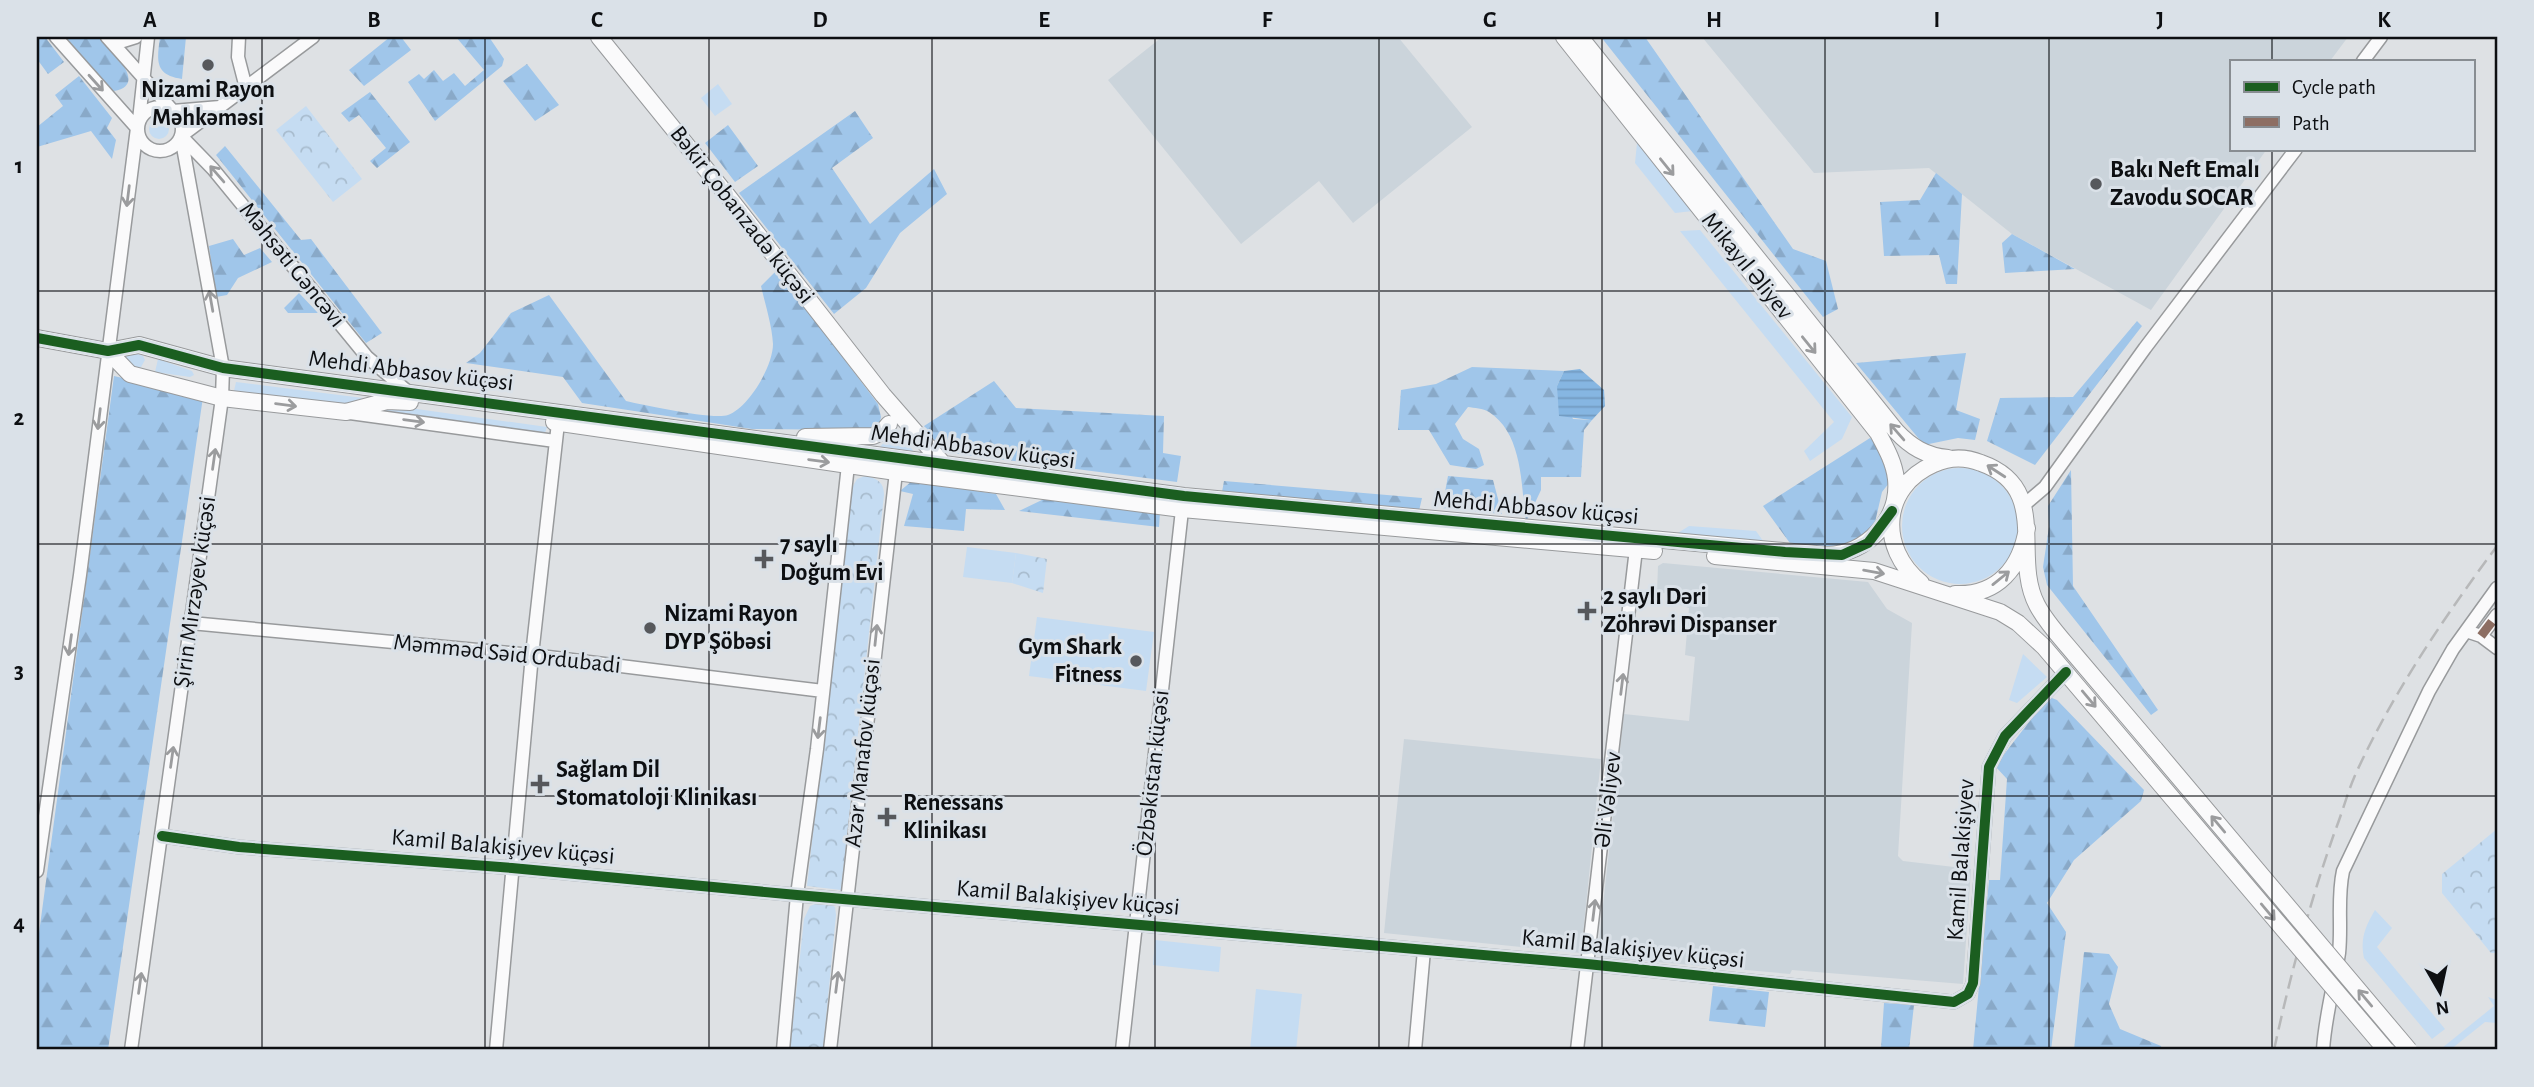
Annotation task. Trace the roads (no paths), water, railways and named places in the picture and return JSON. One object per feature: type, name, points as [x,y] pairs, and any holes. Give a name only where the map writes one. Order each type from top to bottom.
[{"type":"street","points":[[56,37],[138,125],[141,141],[152,150],[172,147],[181,136],[313,37]]},
{"type":"street","points":[[107,37],[173,111],[181,122],[181,136]]},
{"type":"street","points":[[107,37],[120,42],[136,37]]},
{"type":"street","points":[[37,871],[43,784],[80,575],[148,37]]},
{"type":"street","points":[[239,37],[238,57],[246,88]]},
{"type":"street","name":"Bəkir Çobanzadə küçəsi","points":[[599,37],[727,195],[883,395],[937,469]]},
{"type":"street","name":"Mikayıl Əliyev","points":[[1564,37],[1878,433],[1891,455],[1895,472],[1896,494],[1892,511]]},
{"type":"street","name":"Mikayıl Əliyev","points":[[1580,37],[1896,431],[1913,447],[1925,453],[1957,458]]},
{"type":"street","points":[[2364,60],[2381,37]]},
{"type":"street","points":[[138,125],[147,110],[153,107],[160,106],[173,111],[222,107]]},
{"type":"street","name":"Şirin Mirzəyev küçəsi","points":[[131,1050],[222,398],[223,368],[181,136]]},
{"type":"street","name":"Məhsəti Gəncəvi","points":[[181,136],[214,169],[367,357],[407,391]]},
{"type":"street","points":[[2024,505],[2045,487],[2144,348],[2295,150]]},
{"type":"street","name":"Mehdi Abbasov küçəsi","points":[[37,338],[108,351],[132,345],[144,346],[223,368],[861,453],[893,465]]},
{"type":"street","points":[[135,375],[146,373],[153,363],[152,354],[144,346]]},
{"type":"street","name":"Mehdi Abbasov küçəsi","points":[[108,351],[125,371],[222,398],[555,440]]},
{"type":"street","points":[[849,465],[852,458],[882,439],[889,424],[883,395]]},
{"type":"street","name":"Mehdi Abbasov küçəsi","points":[[346,412],[396,400],[849,465],[937,469],[1183,502],[1874,571],[1938,592]]},
{"type":"street","points":[[496,1050],[532,655],[558,423]]},
{"type":"street","points":[[740,437],[865,437],[882,432],[889,424]]},
{"type":"street","points":[[2386,1050],[2036,639],[2009,617],[1988,607],[1938,592],[1909,574],[1899,560],[1892,536],[1892,511],[1909,480],[1923,468],[1957,458],[1974,460],[2005,476],[2017,489],[2024,505],[2029,579],[2037,606],[2409,1050]]},
{"type":"street","name":"Azər Manafov küçəsi","points":[[783,1050],[797,895],[824,691],[849,465]]},
{"type":"street","name":"Azər Manafov küçəsi","points":[[830,1050],[893,465]]},
{"type":"street","name":"Mehdi Abbasov küçəsi","points":[[1183,502],[1827,555],[1842,555],[1868,543],[1892,511]]},
{"type":"street","name":"Özbəkistan küçəsi","points":[[1122,1050],[1183,502]]},
{"type":"street","points":[[1938,592],[1959,595],[1980,592],[1999,582],[2014,568],[2024,549],[2027,528]]},
{"type":"street","name":"Əli Vəliyev","points":[[1577,1050],[1636,549]]},
{"type":"street","points":[[2323,1050],[2327,1008],[2339,954],[2343,872],[2430,691],[2466,631],[2497,588]]},
{"type":"street","points":[[2482,636],[2497,615]]},
{"type":"street","name":"Məmməd Səid Ordubadi","points":[[191,623],[532,655],[824,691]]},
{"type":"street","points":[[2466,631],[2482,636],[2497,648]]},
{"type":"street","name":"Kamil Balakişiyev","points":[[1968,994],[1973,983],[1989,767],[2005,736],[2066,672]]},
{"type":"street","name":"Kamil Balakişiyev küçəsi","points":[[162,836],[239,847],[512,867],[847,900],[1587,964],[1942,1003],[1954,1002],[1968,994]]},
{"type":"street","points":[[1415,1050],[1424,950]]},
{"type":"railway","points":[[2274,1050],[2309,912],[2354,778],[2404,683],[2458,599],[2497,546]]},
{"type":"place","name":"Nizami Rayon Məhkəməsi","points":[[208,65]]},
{"type":"place","name":"Bakı Neft Emalı Zavodu SOCAR","points":[[2096,184]]},
{"type":"place","name":"7 saylı Doğum Evi","points":[[764,559]]},
{"type":"place","name":"2 saylı Dəri Zöhrəvi Dispanser","points":[[1587,611]]},
{"type":"place","name":"Nizami Rayon DYP Şöbəsi","points":[[650,628]]},
{"type":"place","name":"Gym Shark Fitness","points":[[1136,661]]},
{"type":"place","name":"Sağlam Dil Stomatoloji Klinikası","points":[[540,784]]},
{"type":"place","name":"Renessans Klinikası","points":[[887,817]]}]
